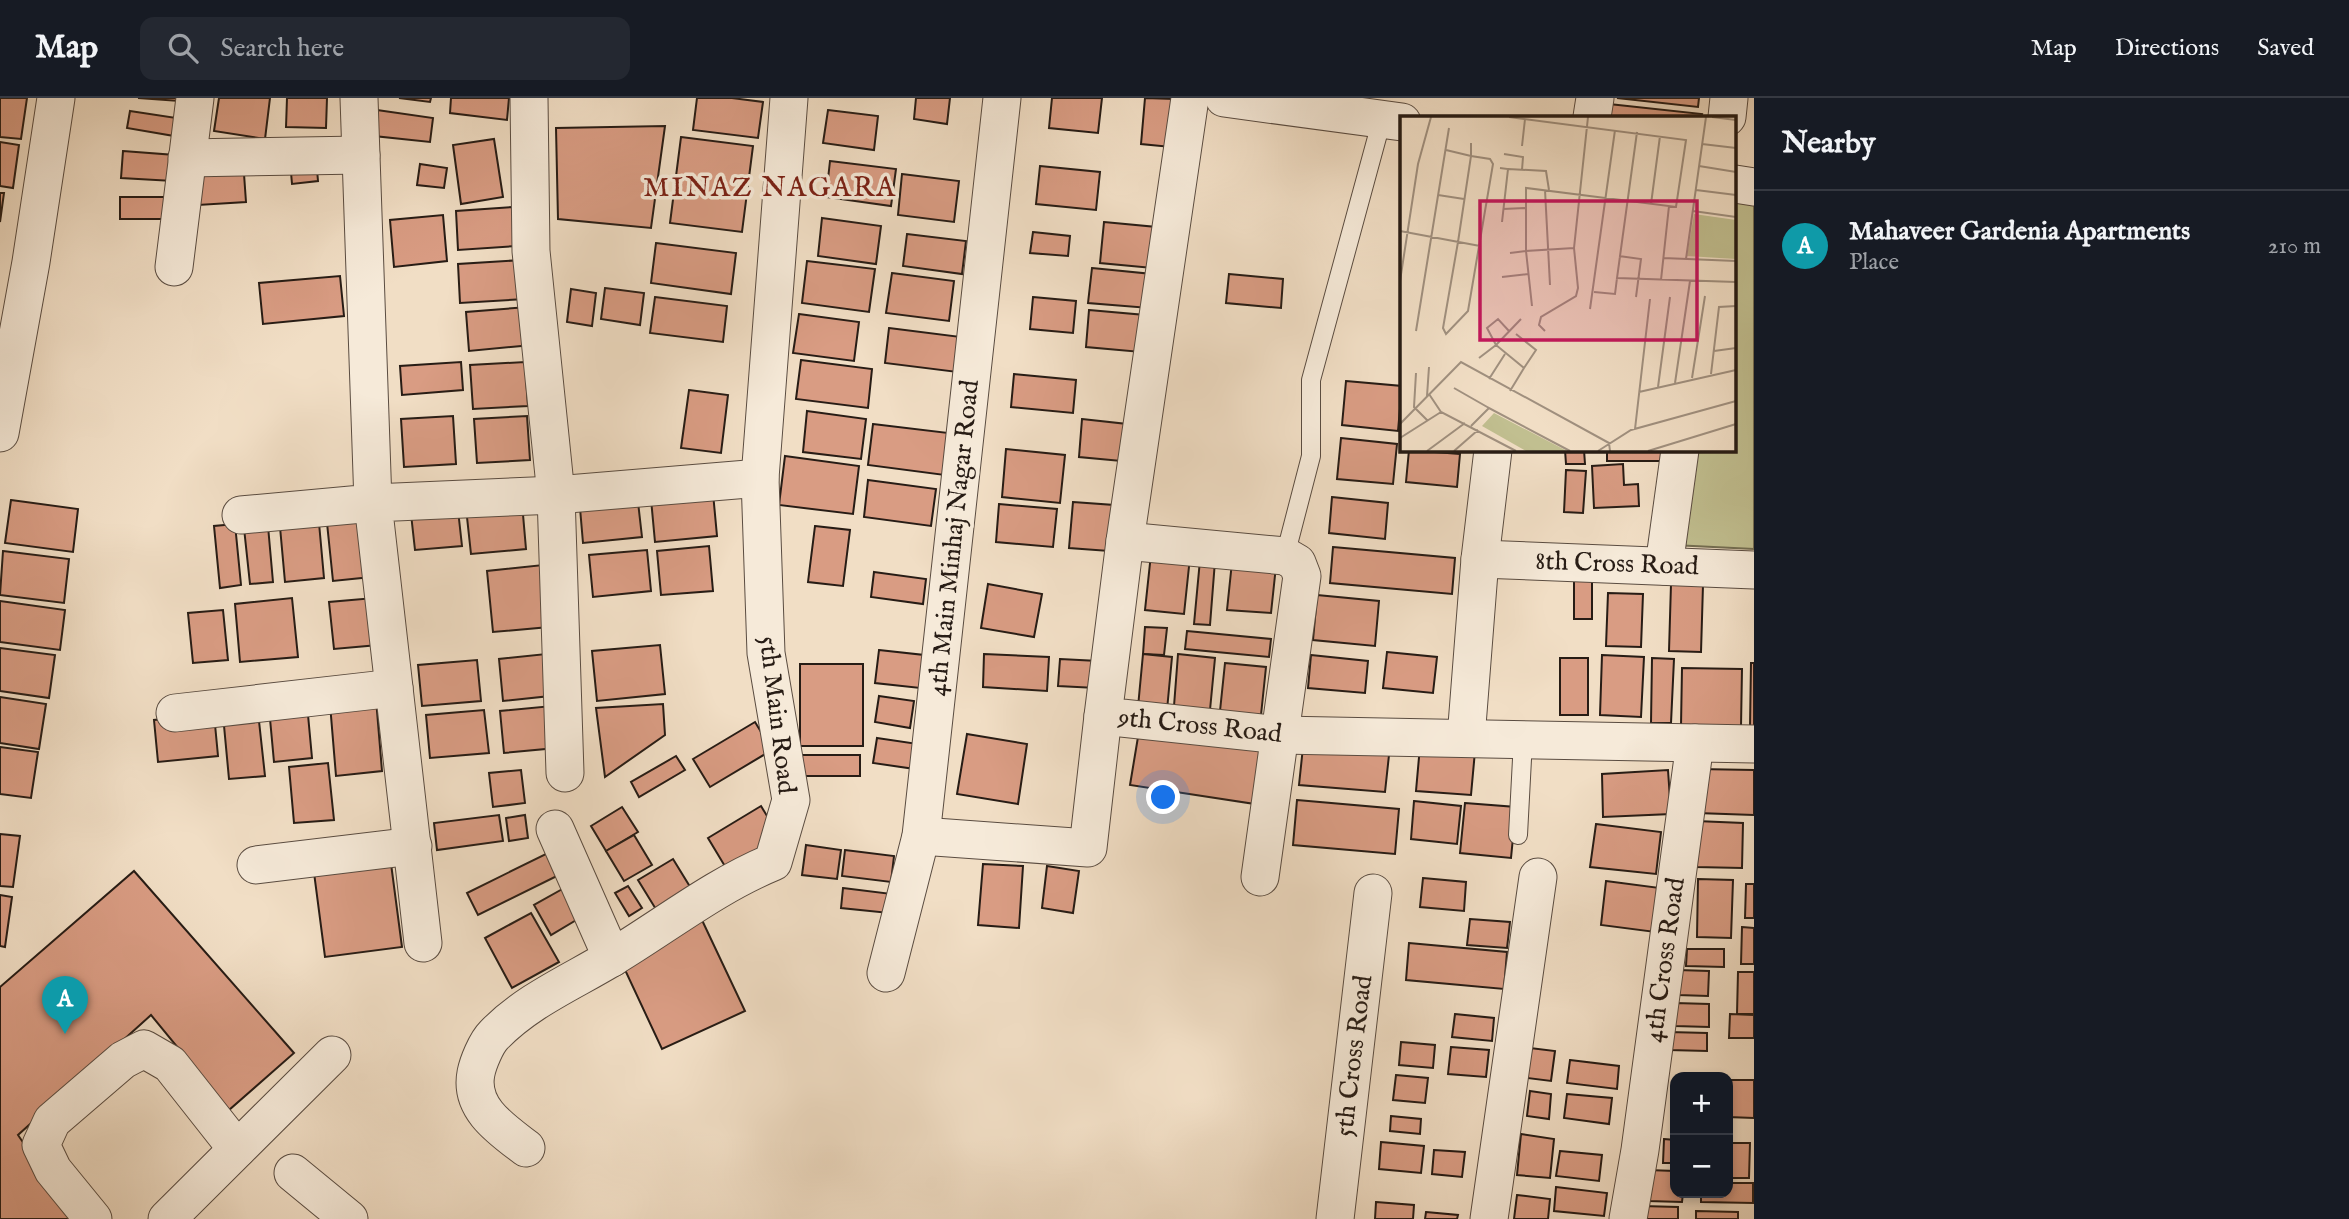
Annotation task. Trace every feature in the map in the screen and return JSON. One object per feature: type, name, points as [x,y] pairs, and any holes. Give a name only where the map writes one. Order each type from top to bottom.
[{"type":"street","points":[[0,433],[31,262],[56,98]]},
{"type":"street","points":[[174,267],[195,98]]},
{"type":"street","points":[[359,98],[373,503],[422,943]]},
{"type":"street","points":[[529,98],[531,251],[556,495],[565,773]]},
{"type":"street","name":"5th Main Road","points":[[526,1148],[500,1128],[477,1102],[476,1074],[491,1038],[525,1007],[612,958],[739,876],[773,862],[791,800],[766,653],[760,478],[789,98]]},
{"type":"street","name":"4th Main Minhaj Nagar Road","points":[[886,973],[921,836],[1002,98]]},
{"type":"street","name":"9th Cross Road","points":[[1190,98],[1125,541],[1103,716],[1280,735],[1754,744]]},
{"type":"street","points":[[1224,98],[1390,113]]},
{"type":"street","points":[[1592,116],[1595,98]]},
{"type":"street","points":[[1727,116],[1729,98]]},
{"type":"street","points":[[187,158],[361,155]]},
{"type":"street","points":[[1736,184],[1754,187]]},
{"type":"street","points":[[1466,738],[1480,559],[1493,452]]},
{"type":"street","points":[[1664,566],[1680,452]]},
{"type":"street","points":[[241,515],[373,503],[556,495],[760,478]]},
{"type":"street","points":[[1125,541],[1285,556],[1297,563],[1301,576],[1260,877]]},
{"type":"street","name":"8th Cross Road","points":[[1480,559],[1754,569]]},
{"type":"street","points":[[175,713],[394,688]]},
{"type":"street","points":[[921,836],[1087,848],[1103,716]]},
{"type":"street","name":"4th Cross Road","points":[[1628,1219],[1640,1150],[1695,743]]},
{"type":"street","points":[[555,828],[612,958]]},
{"type":"street","points":[[256,864],[412,846]]},
{"type":"street","points":[[1489,1219],[1538,877]]},
{"type":"street","name":"5th Cross Road","points":[[1335,1219],[1373,893]]},
{"type":"street","points":[[93,1219],[54,1170],[41,1145],[52,1121],[123,1060],[144,1049],[170,1063],[237,1149]]},
{"type":"street","points":[[167,1219],[332,1055]]},
{"type":"street","points":[[293,1174],[349,1219]]},
{"type":"lane","points":[[1285,556],[1311,456],[1311,380],[1390,113]]},
{"type":"lane","points":[[1518,835],[1523,740]]},
{"type":"shaded area","points":[[1736,199],[1754,203],[1754,549],[1673,545],[1689,452],[1736,452]]},
{"type":"building","points":[[0,98],[27,98],[21,139],[0,137]]},
{"type":"building","points":[[138,98],[179,98],[179,101]]},
{"type":"building","points":[[219,98],[270,98],[265,139],[214,131]]},
{"type":"building","points":[[287,98],[327,98],[326,128],[286,127]]},
{"type":"building","points":[[399,98],[431,98],[430,102]]},
{"type":"building","points":[[451,98],[509,98],[507,120],[450,113]]},
{"type":"building","points":[[697,98],[732,98],[763,102],[758,138],[693,130]]},
{"type":"building","points":[[916,98],[950,98],[947,124],[914,119]]},
{"type":"building","points":[[1052,98],[1102,98],[1098,133],[1049,128]]},
{"type":"building","points":[[1145,98],[1175,99],[1171,147],[1141,144]]},
{"type":"building","points":[[1617,98],[1699,98],[1698,107]]},
{"type":"building","points":[[1609,104],[1702,114],[1701,116],[1608,116]]},
{"type":"building","points":[[377,110],[433,118],[430,142],[374,136]]},
{"type":"building","points":[[828,110],[878,116],[874,150],[823,143]]},
{"type":"building","points":[[130,111],[183,119],[180,137],[127,128]]},
{"type":"building","points":[[665,126],[651,228],[558,219],[556,128]]},
{"type":"building","points":[[681,137],[753,146],[742,232],[670,223]]},
{"type":"building","points":[[494,139],[503,197],[461,204],[453,145]]},
{"type":"building","points":[[0,142],[19,145],[13,188],[0,186]]},
{"type":"building","points":[[123,151],[175,155],[173,181],[121,178]]},
{"type":"building","points":[[316,158],[318,181],[292,184],[290,161]]},
{"type":"building","points":[[243,160],[246,202],[198,205],[195,163]]},
{"type":"building","points":[[830,161],[896,169],[891,206],[826,197]]},
{"type":"building","points":[[420,164],[447,168],[444,188],[417,185]]},
{"type":"building","points":[[1040,166],[1100,172],[1096,210],[1036,204]]},
{"type":"building","points":[[902,174],[959,181],[954,222],[898,215]]},
{"type":"building","points":[[0,193],[4,193],[0,222]]},
{"type":"building","points":[[120,197],[178,197],[178,219],[120,219]]},
{"type":"building","points":[[513,207],[516,246],[458,250],[456,211]]},
{"type":"building","points":[[443,215],[447,261],[394,267],[390,220]]},
{"type":"building","points":[[822,218],[881,226],[876,264],[818,256]]},
{"type":"building","points":[[1104,222],[1167,228],[1163,269],[1100,263]]},
{"type":"building","points":[[1033,232],[1070,236],[1068,256],[1030,253]]},
{"type":"building","points":[[907,234],[966,241],[962,274],[903,266]]},
{"type":"building","points":[[656,243],[736,253],[731,294],[651,283]]},
{"type":"building","points":[[522,260],[525,299],[460,303],[458,264]]},
{"type":"building","points":[[807,261],[875,269],[869,312],[802,303]]},
{"type":"building","points":[[1092,268],[1152,274],[1149,308],[1088,303]]},
{"type":"building","points":[[892,273],[954,281],[949,321],[886,313]]},
{"type":"building","points":[[1229,274],[1283,279],[1281,308],[1226,303]]},
{"type":"building","points":[[340,276],[344,316],[263,324],[259,283]]},
{"type":"building","points":[[605,288],[644,293],[640,325],[601,319]]},
{"type":"building","points":[[571,289],[596,293],[592,326],[567,322]]},
{"type":"building","points":[[655,297],[727,306],[723,342],[650,333]]},
{"type":"building","points":[[1033,297],[1076,301],[1073,333],[1030,329]]},
{"type":"building","points":[[528,307],[532,345],[469,351],[466,312]]},
{"type":"building","points":[[1089,310],[1145,315],[1141,352],[1086,347]]},
{"type":"building","points":[[799,314],[859,322],[854,361],[793,353]]},
{"type":"building","points":[[889,328],[961,337],[957,372],[885,363]]},
{"type":"building","points":[[801,360],[872,369],[868,408],[796,399]]},
{"type":"building","points":[[461,362],[463,390],[402,395],[400,366]]},
{"type":"building","points":[[525,362],[528,406],[473,409],[470,365]]},
{"type":"building","points":[[1014,374],[1076,380],[1073,413],[1011,407]]},
{"type":"building","points":[[1346,381],[1400,386],[1398,431],[1342,425]]},
{"type":"building","points":[[689,390],[728,395],[721,453],[681,448]]},
{"type":"building","points":[[807,411],[866,419],[861,459],[803,452]]},
{"type":"building","points":[[453,416],[456,464],[404,467],[401,419]]},
{"type":"building","points":[[527,416],[530,460],[477,463],[474,419]]},
{"type":"building","points":[[1082,419],[1136,425],[1132,462],[1079,457]]},
{"type":"building","points":[[873,424],[957,434],[952,476],[868,465]]},
{"type":"building","points":[[1341,438],[1397,444],[1393,484],[1337,479]]},
{"type":"building","points":[[1006,449],[1065,455],[1060,503],[1002,497]]},
{"type":"building","points":[[1409,452],[1460,454],[1457,487],[1406,482]]},
{"type":"building","points":[[1565,452],[1584,452],[1585,464],[1566,464]]},
{"type":"building","points":[[1607,452],[1668,452],[1668,461],[1607,461]]},
{"type":"building","points":[[785,456],[859,466],[853,514],[779,505]]},
{"type":"building","points":[[1623,464],[1624,485],[1638,484],[1639,506],[1594,508],[1592,466]]},
{"type":"building","points":[[1566,470],[1586,471],[1583,513],[1564,512]]},
{"type":"building","points":[[868,480],[936,489],[931,526],[864,517]]},
{"type":"building","points":[[713,493],[717,536],[655,542],[651,499]]},
{"type":"building","points":[[1332,497],[1388,503],[1385,539],[1329,533]]},
{"type":"building","points":[[11,500],[78,509],[73,552],[5,543]]},
{"type":"building","points":[[638,502],[642,537],[583,543],[580,508]]},
{"type":"building","points":[[1073,502],[1114,505],[1109,551],[1069,548]]},
{"type":"building","points":[[522,503],[526,549],[471,554],[466,508]]},
{"type":"building","points":[[999,504],[1057,509],[1053,547],[996,542]]},
{"type":"building","points":[[458,510],[462,546],[415,550],[411,514]]},
{"type":"building","points":[[365,520],[371,577],[333,581],[327,523]]},
{"type":"building","points":[[319,523],[324,578],[285,582],[280,527]]},
{"type":"building","points":[[235,524],[241,585],[220,588],[214,526]]},
{"type":"building","points":[[268,526],[273,582],[250,584],[244,528]]},
{"type":"building","points":[[815,526],[850,530],[843,586],[808,582]]},
{"type":"building","points":[[709,546],[713,591],[661,595],[657,551]]},
{"type":"building","points":[[1333,547],[1455,558],[1452,594],[1330,583]]},
{"type":"building","points":[[647,550],[651,591],[593,597],[589,555]]},
{"type":"building","points":[[3,551],[69,559],[64,603],[0,595]]},
{"type":"building","points":[[1151,554],[1190,557],[1184,614],[1145,610]]},
{"type":"building","points":[[1200,560],[1215,561],[1210,625],[1194,624]]},
{"type":"building","points":[[1232,562],[1276,566],[1271,613],[1227,610]]},
{"type":"building","points":[[543,565],[549,627],[493,632],[487,571]]},
{"type":"building","points":[[874,572],[926,579],[923,604],[871,597]]},
{"type":"building","points":[[1574,581],[1592,581],[1592,619],[1574,619]]},
{"type":"building","points":[[988,584],[1042,594],[1034,637],[981,628]]},
{"type":"building","points":[[1671,584],[1703,585],[1701,652],[1669,651]]},
{"type":"building","points":[[1608,593],[1643,594],[1641,647],[1606,646]]},
{"type":"building","points":[[1317,595],[1379,601],[1375,646],[1313,640]]},
{"type":"building","points":[[292,598],[298,657],[240,662],[235,604]]},
{"type":"building","points":[[374,598],[378,645],[334,649],[329,602]]},
{"type":"building","points":[[0,601],[65,610],[60,650],[0,642]]},
{"type":"building","points":[[223,610],[228,660],[193,663],[188,613]]},
{"type":"building","points":[[1145,627],[1167,628],[1164,655],[1143,654]]},
{"type":"building","points":[[1187,631],[1271,639],[1269,657],[1185,649]]},
{"type":"building","points":[[660,645],[665,694],[597,701],[592,651]]},
{"type":"building","points":[[0,648],[55,655],[49,698],[0,691]]},
{"type":"building","points":[[879,650],[924,655],[920,688],[875,683]]},
{"type":"building","points":[[1387,652],[1437,657],[1433,693],[1383,688]]},
{"type":"building","points":[[546,654],[550,696],[503,701],[499,659]]},
{"type":"building","points":[[984,654],[1049,657],[1047,691],[983,687]]},
{"type":"building","points":[[1143,654],[1172,657],[1167,710],[1138,707]]},
{"type":"building","points":[[1178,654],[1215,658],[1210,710],[1174,706]]},
{"type":"building","points":[[1311,655],[1368,661],[1365,693],[1308,688]]},
{"type":"building","points":[[1602,655],[1644,657],[1641,717],[1600,715]]},
{"type":"building","points":[[1560,658],[1588,658],[1588,715],[1560,715]]},
{"type":"building","points":[[1652,658],[1674,659],[1671,723],[1651,723]]},
{"type":"building","points":[[1060,659],[1098,661],[1096,688],[1058,686]]},
{"type":"building","points":[[477,660],[481,701],[422,706],[418,665]]},
{"type":"building","points":[[1225,663],[1266,667],[1261,715],[1220,711]]},
{"type":"building","points":[[1751,663],[1754,663],[1754,727],[1750,727]]},
{"type":"building","points":[[800,664],[863,664],[863,746],[800,746]]},
{"type":"building","points":[[1682,668],[1742,669],[1741,727],[1681,726]]},
{"type":"building","points":[[879,696],[914,701],[910,728],[875,722]]},
{"type":"building","points":[[0,697],[46,704],[39,749],[0,743]]},
{"type":"building","points":[[376,699],[382,771],[336,776],[330,704]]},
{"type":"building","points":[[307,704],[312,758],[274,762],[269,708]]},
{"type":"building","points":[[663,704],[665,735],[605,777],[596,708]]},
{"type":"building","points":[[552,706],[556,748],[504,753],[500,711]]},
{"type":"building","points":[[484,710],[489,753],[430,758],[426,715]]},
{"type":"building","points":[[258,712],[265,776],[229,779],[223,715]]},
{"type":"building","points":[[214,714],[218,756],[158,762],[154,720]]},
{"type":"building","points":[[755,722],[772,750],[710,787],[693,759]]},
{"type":"building","points":[[1139,731],[1264,751],[1255,804],[1130,785]]},
{"type":"building","points":[[967,734],[1027,744],[1018,804],[957,794]]},
{"type":"building","points":[[877,738],[918,744],[915,769],[873,763]]},
{"type":"building","points":[[1420,746],[1475,751],[1471,795],[1416,791]]},
{"type":"building","points":[[0,747],[38,752],[31,798],[0,794]]},
{"type":"building","points":[[1303,747],[1389,755],[1385,792],[1299,785]]},
{"type":"building","points":[[799,755],[860,755],[860,776],[799,776]]},
{"type":"building","points":[[676,756],[685,770],[639,797],[631,782]]},
{"type":"building","points":[[328,763],[334,820],[294,823],[289,767]]},
{"type":"building","points":[[1698,769],[1754,770],[1754,815],[1697,813]]},
{"type":"building","points":[[521,770],[525,803],[493,807],[489,773]]},
{"type":"building","points":[[1668,770],[1671,814],[1603,817],[1602,774]]},
{"type":"building","points":[[1297,800],[1399,809],[1395,854],[1293,845]]},
{"type":"building","points":[[1414,801],[1461,806],[1457,844],[1411,839]]},
{"type":"building","points":[[1465,803],[1516,807],[1511,858],[1460,853]]},
{"type":"building","points":[[761,806],[779,836],[726,868],[708,838]]},
{"type":"building","points":[[622,807],[638,832],[606,851],[591,826]]},
{"type":"building","points":[[499,815],[503,841],[437,850],[434,823]]},
{"type":"building","points":[[525,815],[528,838],[509,841],[506,818]]},
{"type":"building","points":[[1696,821],[1743,823],[1742,868],[1695,867]]},
{"type":"building","points":[[1596,824],[1661,832],[1656,874],[1590,867]]},
{"type":"building","points":[[0,834],[20,836],[13,887],[0,886]]},
{"type":"building","points":[[634,835],[652,865],[624,881],[606,851]]},
{"type":"building","points":[[806,845],[841,850],[837,879],[802,875]]},
{"type":"building","points":[[554,850],[565,872],[478,915],[467,893]]},
{"type":"building","points":[[845,850],[894,856],[891,882],[842,876]]},
{"type":"building","points":[[390,856],[402,947],[325,957],[313,865]]},
{"type":"building","points":[[673,859],[692,890],[657,911],[638,880]]},
{"type":"building","points":[[983,864],[1023,866],[1019,928],[978,925]]},
{"type":"building","points":[[1047,866],[1079,871],[1073,913],[1042,908]]},
{"type":"building","points":[[134,871],[294,1053],[229,1110],[151,1015],[18,1135],[75,1219],[0,1219],[0,987]]},
{"type":"building","points":[[1423,878],[1466,882],[1464,911],[1420,907]]},
{"type":"building","points":[[1698,879],[1733,880],[1731,938],[1697,937]]},
{"type":"building","points":[[1606,881],[1660,888],[1655,932],[1601,925]]},
{"type":"building","points":[[1746,884],[1754,884],[1754,918],[1745,918]]},
{"type":"building","points":[[628,886],[642,908],[629,916],[615,893]]},
{"type":"building","points":[[566,887],[583,916],[551,935],[534,905]]},
{"type":"building","points":[[843,888],[892,894],[889,913],[841,908]]},
{"type":"building","points":[[0,895],[12,897],[5,947],[0,946]]},
{"type":"building","points":[[531,913],[559,962],[512,988],[485,938]]},
{"type":"building","points":[[701,918],[745,1011],[662,1049],[619,957]]},
{"type":"building","points":[[1470,919],[1510,922],[1507,948],[1467,945]]},
{"type":"building","points":[[1742,927],[1754,928],[1754,964],[1741,964]]},
{"type":"building","points":[[1409,943],[1507,952],[1504,989],[1406,980]]},
{"type":"building","points":[[1687,949],[1724,949],[1724,967],[1686,966]]},
{"type":"building","points":[[1678,970],[1709,971],[1708,996],[1678,995]]},
{"type":"building","points":[[1738,972],[1754,972],[1754,1014],[1737,1014]]},
{"type":"building","points":[[1675,1003],[1709,1004],[1709,1027],[1675,1026]]},
{"type":"building","points":[[1455,1014],[1494,1018],[1492,1041],[1452,1037]]},
{"type":"building","points":[[1730,1014],[1754,1015],[1754,1038],[1729,1038]]},
{"type":"building","points":[[1669,1032],[1707,1033],[1707,1051],[1669,1050]]},
{"type":"building","points":[[1401,1042],[1435,1045],[1433,1068],[1399,1065]]},
{"type":"building","points":[[1451,1047],[1489,1050],[1486,1077],[1448,1074]]},
{"type":"building","points":[[1530,1048],[1555,1051],[1551,1081],[1527,1078]]},
{"type":"building","points":[[1570,1060],[1619,1066],[1617,1089],[1567,1083]]},
{"type":"building","points":[[1396,1075],[1428,1078],[1425,1103],[1393,1100]]},
{"type":"building","points":[[1733,1080],[1754,1080],[1754,1118],[1733,1117]]},
{"type":"building","points":[[1530,1091],[1551,1094],[1549,1119],[1527,1116]]},
{"type":"building","points":[[1567,1094],[1612,1098],[1609,1124],[1564,1118]]},
{"type":"building","points":[[1391,1116],[1421,1119],[1420,1134],[1390,1131]]},
{"type":"building","points":[[1521,1134],[1554,1139],[1550,1178],[1517,1175]]},
{"type":"building","points":[[1664,1139],[1670,1140],[1670,1163],[1663,1163]]},
{"type":"building","points":[[1381,1142],[1424,1146],[1421,1173],[1379,1169]]},
{"type":"building","points":[[1733,1143],[1750,1143],[1749,1178],[1733,1178]]},
{"type":"building","points":[[1434,1150],[1465,1152],[1462,1177],[1432,1174]]},
{"type":"building","points":[[1560,1151],[1602,1155],[1599,1181],[1556,1176]]},
{"type":"building","points":[[1648,1170],[1670,1171],[1670,1198],[1682,1198],[1682,1202],[1648,1201]]},
{"type":"building","points":[[1733,1183],[1753,1183],[1753,1203],[1701,1202],[1701,1198],[1733,1198]]},
{"type":"building","points":[[1556,1187],[1607,1193],[1604,1216],[1554,1211]]},
{"type":"building","points":[[1517,1195],[1550,1199],[1548,1219],[1514,1219]]},
{"type":"building","points":[[1376,1202],[1414,1205],[1413,1219],[1375,1219]]},
{"type":"building","points":[[1642,1206],[1678,1207],[1678,1219],[1641,1219]]},
{"type":"building","points":[[1696,1211],[1738,1212],[1738,1219],[1696,1219]]},
{"type":"building","points":[[1426,1212],[1458,1215],[1457,1219],[1425,1219]]},
{"type":"place","name":"Mahaveer Gardenia Apartments","points":[[65,1034]]},
{"type":"district","name":"MINAZ NAGARA","points":[[770,188]]}]
